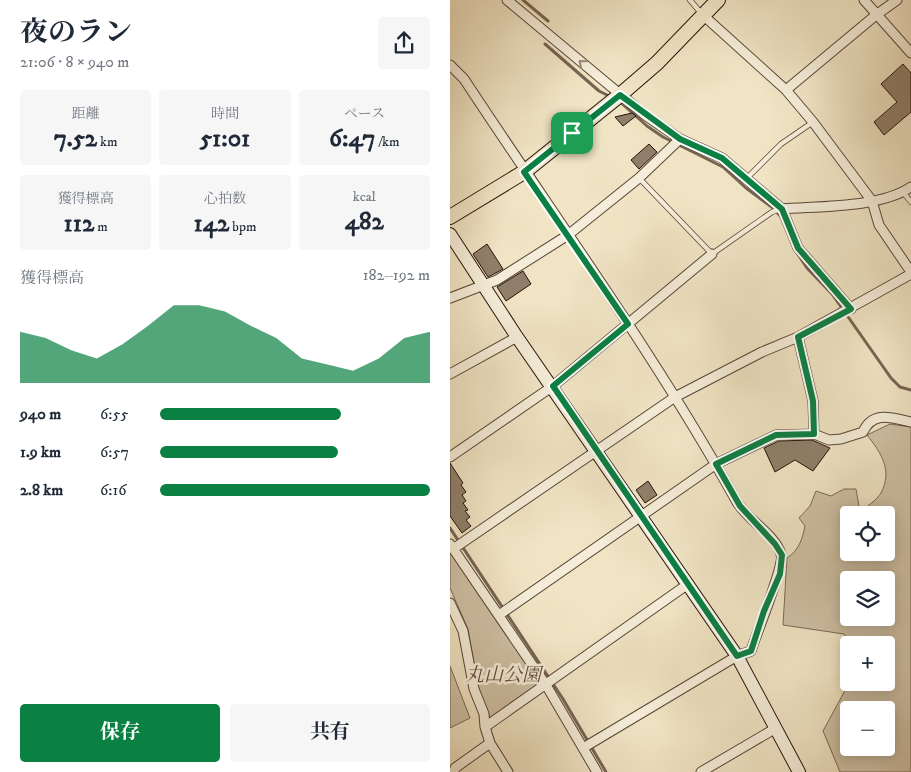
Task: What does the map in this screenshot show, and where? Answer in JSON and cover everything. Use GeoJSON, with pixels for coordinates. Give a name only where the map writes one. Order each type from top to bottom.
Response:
{"type":"FeatureCollection","features":[{"type":"Feature","properties":{"kind":"main road"},"geometry":{"type":"LineString","coordinates":[[450,217],[524,172],[620,95],[657,63],[718,0]]}},
{"type":"Feature","properties":{"kind":"street"},"geometry":{"type":"LineString","coordinates":[[506,0],[620,95],[679,140],[722,158],[746,179],[777,210],[798,248],[846,312]]}},
{"type":"Feature","properties":{"kind":"street"},"geometry":{"type":"LineString","coordinates":[[864,0],[911,53]]}},
{"type":"Feature","properties":{"kind":"street"},"geometry":{"type":"LineString","coordinates":[[786,90],[876,15],[897,0]]}},
{"type":"Feature","properties":{"kind":"street"},"geometry":{"type":"LineString","coordinates":[[597,772],[586,747],[499,615],[456,545],[675,396],[846,312],[911,273],[879,225],[872,200],[813,122],[786,90],[704,16]]}},
{"type":"Feature","properties":{"kind":"street"},"geometry":{"type":"LineString","coordinates":[[450,64],[464,78],[524,172],[628,324],[675,396],[740,506],[775,544],[782,555],[780,574],[764,611],[751,651],[737,656],[586,747]]}},
{"type":"Feature","properties":{"kind":"street"},"geometry":{"type":"LineString","coordinates":[[450,298],[483,287],[568,235],[639,178],[669,152],[679,140]]}},
{"type":"Feature","properties":{"kind":"street"},"geometry":{"type":"LineString","coordinates":[[777,210],[872,200],[907,190]]}},
{"type":"Feature","properties":{"kind":"street"},"geometry":{"type":"LineString","coordinates":[[450,234],[517,337],[553,386],[737,656],[799,772]]}},
{"type":"Feature","properties":{"kind":"street"},"geometry":{"type":"LineString","coordinates":[[450,457],[553,386],[712,254]]}},
{"type":"Feature","properties":{"kind":"street"},"geometry":{"type":"LineString","coordinates":[[450,374],[517,337]]}},
{"type":"Feature","properties":{"kind":"street"},"geometry":{"type":"LineString","coordinates":[[798,337],[813,401],[814,434]]}},
{"type":"Feature","properties":{"kind":"street"},"geometry":{"type":"LineString","coordinates":[[499,615],[716,464],[776,435],[814,434],[829,440],[842,439],[863,432],[867,424],[876,418],[891,416],[911,422]]}},
{"type":"Feature","properties":{"kind":"street"},"geometry":{"type":"LineString","coordinates":[[484,727],[688,584]]}},
{"type":"Feature","properties":{"kind":"street"},"geometry":{"type":"LineString","coordinates":[[450,603],[463,631],[474,689],[484,714],[484,727],[490,743],[508,772]]}},
{"type":"Feature","properties":{"kind":"street"},"geometry":{"type":"LineString","coordinates":[[701,772],[776,728]]}},
{"type":"Feature","properties":{"kind":"street"},"geometry":{"type":"LineString","coordinates":[[454,772],[455,768],[490,743]]}},
{"type":"Feature","properties":{"kind":"lane"},"geometry":{"type":"LineString","coordinates":[[690,0],[704,16]]}},
{"type":"Feature","properties":{"kind":"lane"},"geometry":{"type":"LineString","coordinates":[[746,179],[781,144],[813,122]]}},
{"type":"Feature","properties":{"kind":"lane"},"geometry":{"type":"LineString","coordinates":[[639,178],[712,254],[777,210]]}},
{"type":"Feature","properties":{"kind":"lane"},"geometry":{"type":"LineString","coordinates":[[907,190],[911,202]]}},
{"type":"Feature","properties":{"kind":"green space"},"geometry":{"type":"Polygon","coordinates":[[[890,424],[911,427],[911,772],[840,772],[823,731],[845,691],[895,691],[895,636],[845,636],[844,634],[783,625],[787,558],[794,552],[801,540],[805,526],[799,518],[810,506],[816,491],[831,496],[844,489],[856,489],[859,506],[840,506],[840,561],[895,561],[895,506],[868,506],[881,493],[886,477],[884,462],[877,448],[867,435],[890,424]]]}},
{"type":"Feature","properties":{"kind":"green space","name":"丸山公園"},"geometry":{"type":"Polygon","coordinates":[[[450,551],[542,684],[490,719],[478,686],[468,629],[450,588],[450,551]]]}},
{"type":"Feature","properties":{"kind":"green space"},"geometry":{"type":"Polygon","coordinates":[[[450,666],[470,718],[450,728],[450,666]]]}},
{"type":"Feature","properties":{"kind":"building"},"geometry":{"type":"Polygon","coordinates":[[[903,64],[911,73],[911,112],[884,135],[874,122],[897,102],[881,84],[903,64]]]}},
{"type":"Feature","properties":{"kind":"building"},"geometry":{"type":"Polygon","coordinates":[[[632,113],[636,116],[623,126],[615,117],[632,113]]]}},
{"type":"Feature","properties":{"kind":"building"},"geometry":{"type":"Polygon","coordinates":[[[649,144],[657,152],[639,169],[631,160],[649,144]]]}},
{"type":"Feature","properties":{"kind":"building"},"geometry":{"type":"Polygon","coordinates":[[[487,244],[503,269],[488,277],[473,254],[487,244]]]}},
{"type":"Feature","properties":{"kind":"building"},"geometry":{"type":"Polygon","coordinates":[[[523,271],[531,284],[506,301],[497,287],[523,271]]]}},
{"type":"Feature","properties":{"kind":"building"},"geometry":{"type":"Polygon","coordinates":[[[812,440],[830,448],[813,471],[795,460],[775,472],[764,448],[779,441],[812,440]]]}},
{"type":"Feature","properties":{"kind":"building"},"geometry":{"type":"Polygon","coordinates":[[[450,463],[463,483],[461,485],[466,492],[462,495],[466,501],[463,503],[468,510],[465,511],[470,517],[466,520],[471,526],[462,533],[450,516],[450,463]]]}},
{"type":"Feature","properties":{"kind":"building"},"geometry":{"type":"Polygon","coordinates":[[[648,481],[657,495],[645,503],[636,490],[648,481]]]}},
{"type":"Feature","properties":{"kind":"waterway"},"geometry":{"type":"LineString","coordinates":[[523,0],[548,21]]}},
{"type":"Feature","properties":{"kind":"waterway"},"geometry":{"type":"LineString","coordinates":[[545,44],[599,91],[611,97]]}},
{"type":"Feature","properties":{"kind":"waterway"},"geometry":{"type":"LineString","coordinates":[[619,101],[647,126],[663,137],[723,167],[746,188],[773,208],[783,219]]}},
{"type":"Feature","properties":{"kind":"waterway"},"geometry":{"type":"LineString","coordinates":[[794,248],[807,268],[832,294],[891,378],[900,387],[911,390]]}},
{"type":"Feature","properties":{"kind":"waterway"},"geometry":{"type":"LineString","coordinates":[[450,528],[563,699],[606,772]]}},
{"type":"Feature","properties":{"kind":"route"},"geometry":{"type":"LineString","coordinates":[[620,95],[680,139],[722,158],[782,209],[798,248],[828,280],[851,309],[798,337],[813,401],[814,434],[776,435],[716,464],[740,506],[775,544],[782,555],[780,574],[764,611],[751,651],[737,656],[553,386],[628,324],[524,172],[572,133],[620,95]]}}]}
